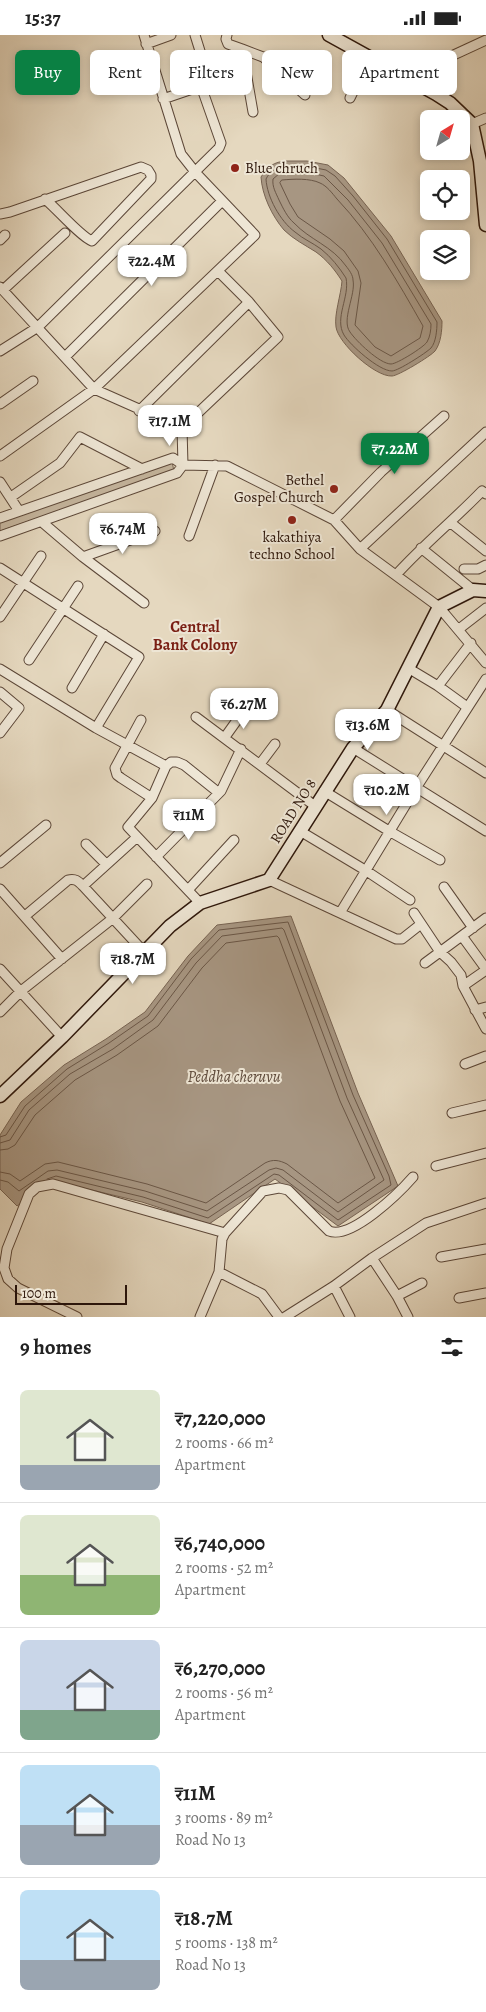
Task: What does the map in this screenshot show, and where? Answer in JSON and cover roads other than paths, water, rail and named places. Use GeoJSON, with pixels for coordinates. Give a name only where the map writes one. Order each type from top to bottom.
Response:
{"type":"FeatureCollection","features":[{"type":"Feature","properties":{"kind":"street"},"geometry":{"type":"LineString","coordinates":[[0,456],[94,389],[255,235],[196,173],[181,154],[145,39],[171,35]]}},
{"type":"Feature","properties":{"kind":"street"},"geometry":{"type":"LineString","coordinates":[[195,35],[200,50]]}},
{"type":"Feature","properties":{"kind":"street"},"geometry":{"type":"LineString","coordinates":[[227,35],[228,44],[262,57]]}},
{"type":"Feature","properties":{"kind":"street"},"geometry":{"type":"LineString","coordinates":[[332,35],[358,50]]}},
{"type":"Feature","properties":{"kind":"street"},"geometry":{"type":"LineString","coordinates":[[457,54],[486,41]]}},
{"type":"Feature","properties":{"kind":"street"},"geometry":{"type":"LineString","coordinates":[[163,99],[176,95]]}},
{"type":"Feature","properties":{"kind":"street"},"geometry":{"type":"LineString","coordinates":[[0,351],[38,327],[196,173],[219,148],[221,143],[204,95]]}},
{"type":"Feature","properties":{"kind":"street"},"geometry":{"type":"LineString","coordinates":[[249,95],[252,112]]}},
{"type":"Feature","properties":{"kind":"street"},"geometry":{"type":"LineString","coordinates":[[436,95],[450,103],[472,124],[483,169],[486,225]]}},
{"type":"Feature","properties":{"kind":"street"},"geometry":{"type":"LineString","coordinates":[[472,124],[486,118]]}},
{"type":"Feature","properties":{"kind":"street"},"geometry":{"type":"LineString","coordinates":[[0,214],[10,213],[45,199],[141,167],[148,170],[151,175],[151,179],[92,241],[85,237],[58,209],[45,199]]}},
{"type":"Feature","properties":{"kind":"street"},"geometry":{"type":"LineString","coordinates":[[65,357],[222,201]]}},
{"type":"Feature","properties":{"kind":"street"},"geometry":{"type":"LineString","coordinates":[[65,233],[2,288],[94,389],[139,411],[182,428]]}},
{"type":"Feature","properties":{"kind":"street"},"geometry":{"type":"LineString","coordinates":[[0,536],[177,473],[183,465],[182,428],[278,337],[249,302],[218,271]]}},
{"type":"Feature","properties":{"kind":"street"},"geometry":{"type":"LineString","coordinates":[[139,411],[249,302]]}},
{"type":"Feature","properties":{"kind":"street"},"geometry":{"type":"LineString","coordinates":[[0,404],[32,381]]}},
{"type":"Feature","properties":{"kind":"street"},"geometry":{"type":"LineString","coordinates":[[334,520],[381,472],[444,416]]}},
{"type":"Feature","properties":{"kind":"street"},"geometry":{"type":"LineString","coordinates":[[360,549],[486,433]]}},
{"type":"Feature","properties":{"kind":"street"},"geometry":{"type":"LineString","coordinates":[[10,497],[60,463],[80,437],[142,469]]}},
{"type":"Feature","properties":{"kind":"street"},"geometry":{"type":"LineString","coordinates":[[0,518],[173,458],[183,465],[227,466],[334,520],[360,549],[439,607],[486,663]]}},
{"type":"Feature","properties":{"kind":"street"},"geometry":{"type":"LineString","coordinates":[[189,536],[215,465]]}},
{"type":"Feature","properties":{"kind":"street"},"geometry":{"type":"LineString","coordinates":[[0,482],[19,511]]}},
{"type":"Feature","properties":{"kind":"street"},"geometry":{"type":"LineString","coordinates":[[396,575],[421,548],[450,523],[482,491],[486,495]]}},
{"type":"Feature","properties":{"kind":"street"},"geometry":{"type":"LineString","coordinates":[[42,522],[83,557],[144,603]]}},
{"type":"Feature","properties":{"kind":"street"},"geometry":{"type":"LineString","coordinates":[[450,523],[486,551]]}},
{"type":"Feature","properties":{"kind":"street"},"geometry":{"type":"LineString","coordinates":[[83,557],[154,531]]}},
{"type":"Feature","properties":{"kind":"street"},"geometry":{"type":"LineString","coordinates":[[421,548],[480,590]]}},
{"type":"Feature","properties":{"kind":"street"},"geometry":{"type":"LineString","coordinates":[[0,617],[41,555]]}},
{"type":"Feature","properties":{"kind":"street"},"geometry":{"type":"LineString","coordinates":[[464,569],[478,569],[486,565]]}},
{"type":"Feature","properties":{"kind":"street"},"geometry":{"type":"LineString","coordinates":[[0,568],[64,607],[139,657],[96,728]]}},
{"type":"Feature","properties":{"kind":"street"},"geometry":{"type":"LineString","coordinates":[[29,661],[78,586]]}},
{"type":"Feature","properties":{"kind":"street"},"geometry":{"type":"LineString","coordinates":[[439,607],[480,590]]}},
{"type":"Feature","properties":{"kind":"street","name":"ROAD NO 8"},"geometry":{"type":"LineString","coordinates":[[269,880],[353,747],[387,710],[439,607]]}},
{"type":"Feature","properties":{"kind":"street"},"geometry":{"type":"LineString","coordinates":[[459,629],[486,608]]}},
{"type":"Feature","properties":{"kind":"street"},"geometry":{"type":"LineString","coordinates":[[72,688],[104,634]]}},
{"type":"Feature","properties":{"kind":"street"},"geometry":{"type":"LineString","coordinates":[[438,686],[471,643]]}},
{"type":"Feature","properties":{"kind":"street"},"geometry":{"type":"LineString","coordinates":[[408,668],[438,686],[467,707]]}},
{"type":"Feature","properties":{"kind":"street"},"geometry":{"type":"LineString","coordinates":[[0,669],[96,728],[166,766]]}},
{"type":"Feature","properties":{"kind":"street"},"geometry":{"type":"LineString","coordinates":[[340,913],[442,746],[486,679]]}},
{"type":"Feature","properties":{"kind":"street"},"geometry":{"type":"LineString","coordinates":[[0,692],[19,707],[0,733]]}},
{"type":"Feature","properties":{"kind":"street"},"geometry":{"type":"LineString","coordinates":[[225,737],[245,709]]}},
{"type":"Feature","properties":{"kind":"street"},"geometry":{"type":"LineString","coordinates":[[387,710],[442,746],[485,770]]}},
{"type":"Feature","properties":{"kind":"street"},"geometry":{"type":"LineString","coordinates":[[196,717],[315,806]]}},
{"type":"Feature","properties":{"kind":"street"},"geometry":{"type":"LineString","coordinates":[[141,720],[116,763],[115,768],[117,775],[152,798]]}},
{"type":"Feature","properties":{"kind":"street"},"geometry":{"type":"LineString","coordinates":[[260,764],[276,743]]}},
{"type":"Feature","properties":{"kind":"street"},"geometry":{"type":"LineString","coordinates":[[353,747],[486,831]]}},
{"type":"Feature","properties":{"kind":"street"},"geometry":{"type":"LineString","coordinates":[[156,857],[223,787],[240,749]]}},
{"type":"Feature","properties":{"kind":"street"},"geometry":{"type":"LineString","coordinates":[[200,903],[136,838],[128,827],[152,798],[166,766],[171,762],[184,765],[218,793]]}},
{"type":"Feature","properties":{"kind":"street"},"geometry":{"type":"LineString","coordinates":[[324,791],[389,831],[440,859]]}},
{"type":"Feature","properties":{"kind":"street"},"geometry":{"type":"LineString","coordinates":[[0,863],[46,825]]}},
{"type":"Feature","properties":{"kind":"street"},"geometry":{"type":"LineString","coordinates":[[300,831],[365,870],[410,900]]}},
{"type":"Feature","properties":{"kind":"street"},"geometry":{"type":"LineString","coordinates":[[83,886],[136,838]]}},
{"type":"Feature","properties":{"kind":"street"},"geometry":{"type":"LineString","coordinates":[[188,890],[234,840]]}},
{"type":"Feature","properties":{"kind":"street"},"geometry":{"type":"LineString","coordinates":[[86,844],[106,864]]}},
{"type":"Feature","properties":{"kind":"street"},"geometry":{"type":"LineString","coordinates":[[25,916],[72,878],[83,886],[145,953]]}},
{"type":"Feature","properties":{"kind":"street"},"geometry":{"type":"LineString","coordinates":[[0,1096],[62,1037],[170,926],[200,903],[269,880],[399,940],[420,923]]}},
{"type":"Feature","properties":{"kind":"street"},"geometry":{"type":"LineString","coordinates":[[0,1012],[21,991],[112,919],[147,884]]}},
{"type":"Feature","properties":{"kind":"street"},"geometry":{"type":"LineString","coordinates":[[444,887],[473,928]]}},
{"type":"Feature","properties":{"kind":"street"},"geometry":{"type":"LineString","coordinates":[[0,889],[62,959]]}},
{"type":"Feature","properties":{"kind":"street"},"geometry":{"type":"LineString","coordinates":[[414,913],[440,952],[461,975],[463,986],[486,1029]]}},
{"type":"Feature","properties":{"kind":"street"},"geometry":{"type":"LineString","coordinates":[[425,963],[486,918]]}},
{"type":"Feature","properties":{"kind":"street"},"geometry":{"type":"LineString","coordinates":[[462,936],[486,969],[463,986]]}},
{"type":"Feature","properties":{"kind":"street"},"geometry":{"type":"LineString","coordinates":[[0,969],[62,1037]]}},
{"type":"Feature","properties":{"kind":"street"},"geometry":{"type":"LineString","coordinates":[[475,1010],[486,1007]]}},
{"type":"Feature","properties":{"kind":"street"},"geometry":{"type":"LineString","coordinates":[[464,1064],[486,1056]]}},
{"type":"Feature","properties":{"kind":"street"},"geometry":{"type":"LineString","coordinates":[[452,1113],[486,1105]]}},
{"type":"Feature","properties":{"kind":"street"},"geometry":{"type":"LineString","coordinates":[[436,1166],[486,1153]]}},
{"type":"Feature","properties":{"kind":"street"},"geometry":{"type":"LineString","coordinates":[[200,1317],[219,1272],[224,1233],[263,1191],[280,1188],[288,1190],[329,1231],[334,1233],[343,1232],[382,1207],[400,1192],[413,1177]]}},
{"type":"Feature","properties":{"kind":"street"},"geometry":{"type":"LineString","coordinates":[[77,1317],[18,1288],[8,1279],[4,1268],[7,1249],[29,1194],[37,1187],[53,1185],[224,1233]]}},
{"type":"Feature","properties":{"kind":"street"},"geometry":{"type":"LineString","coordinates":[[285,1317],[334,1286],[372,1257],[426,1223],[486,1203]]}},
{"type":"Feature","properties":{"kind":"street"},"geometry":{"type":"LineString","coordinates":[[441,1257],[486,1249]]}},
{"type":"Feature","properties":{"kind":"street"},"geometry":{"type":"LineString","coordinates":[[372,1257],[408,1317]]}},
{"type":"Feature","properties":{"kind":"street"},"geometry":{"type":"LineString","coordinates":[[219,1272],[262,1294],[279,1317]]}},
{"type":"Feature","properties":{"kind":"street"},"geometry":{"type":"LineString","coordinates":[[397,1296],[422,1283]]}},
{"type":"Feature","properties":{"kind":"street"},"geometry":{"type":"LineString","coordinates":[[334,1286],[350,1317]]}},
{"type":"Feature","properties":{"kind":"street"},"geometry":{"type":"LineString","coordinates":[[459,1298],[486,1293]]}},
{"type":"Feature","properties":{"kind":"water"},"geometry":{"type":"Polygon","coordinates":[[[286,161],[307,161],[328,165],[344,178],[391,236],[442,321],[440,340],[432,354],[392,376],[385,375],[367,365],[343,342],[336,327],[342,281],[324,258],[284,230],[275,218],[266,198],[261,177],[272,165],[286,161]]]}},
{"type":"Feature","properties":{"kind":"water","name":"Peddha cheruvu"},"geometry":{"type":"Polygon","coordinates":[[[291,916],[358,1093],[398,1186],[338,1226],[275,1179],[209,1224],[142,1202],[54,1181],[17,1206],[0,1189],[0,1135],[21,1102],[64,1065],[145,1012],[188,956],[217,925],[291,916]]]}},
{"type":"Feature","properties":{"kind":"place","name":"Blue chruch"},"geometry":{"type":"Point","coordinates":[235,168]}},
{"type":"Feature","properties":{"kind":"place","name":"Bethel Gospel Church"},"geometry":{"type":"Point","coordinates":[334,489]}},
{"type":"Feature","properties":{"kind":"place","name":"kakathiya techno School"},"geometry":{"type":"Point","coordinates":[292,520]}},
{"type":"Feature","properties":{"kind":"district","name":"Central Bank Colony"},"geometry":{"type":"Point","coordinates":[195,635]}}]}
